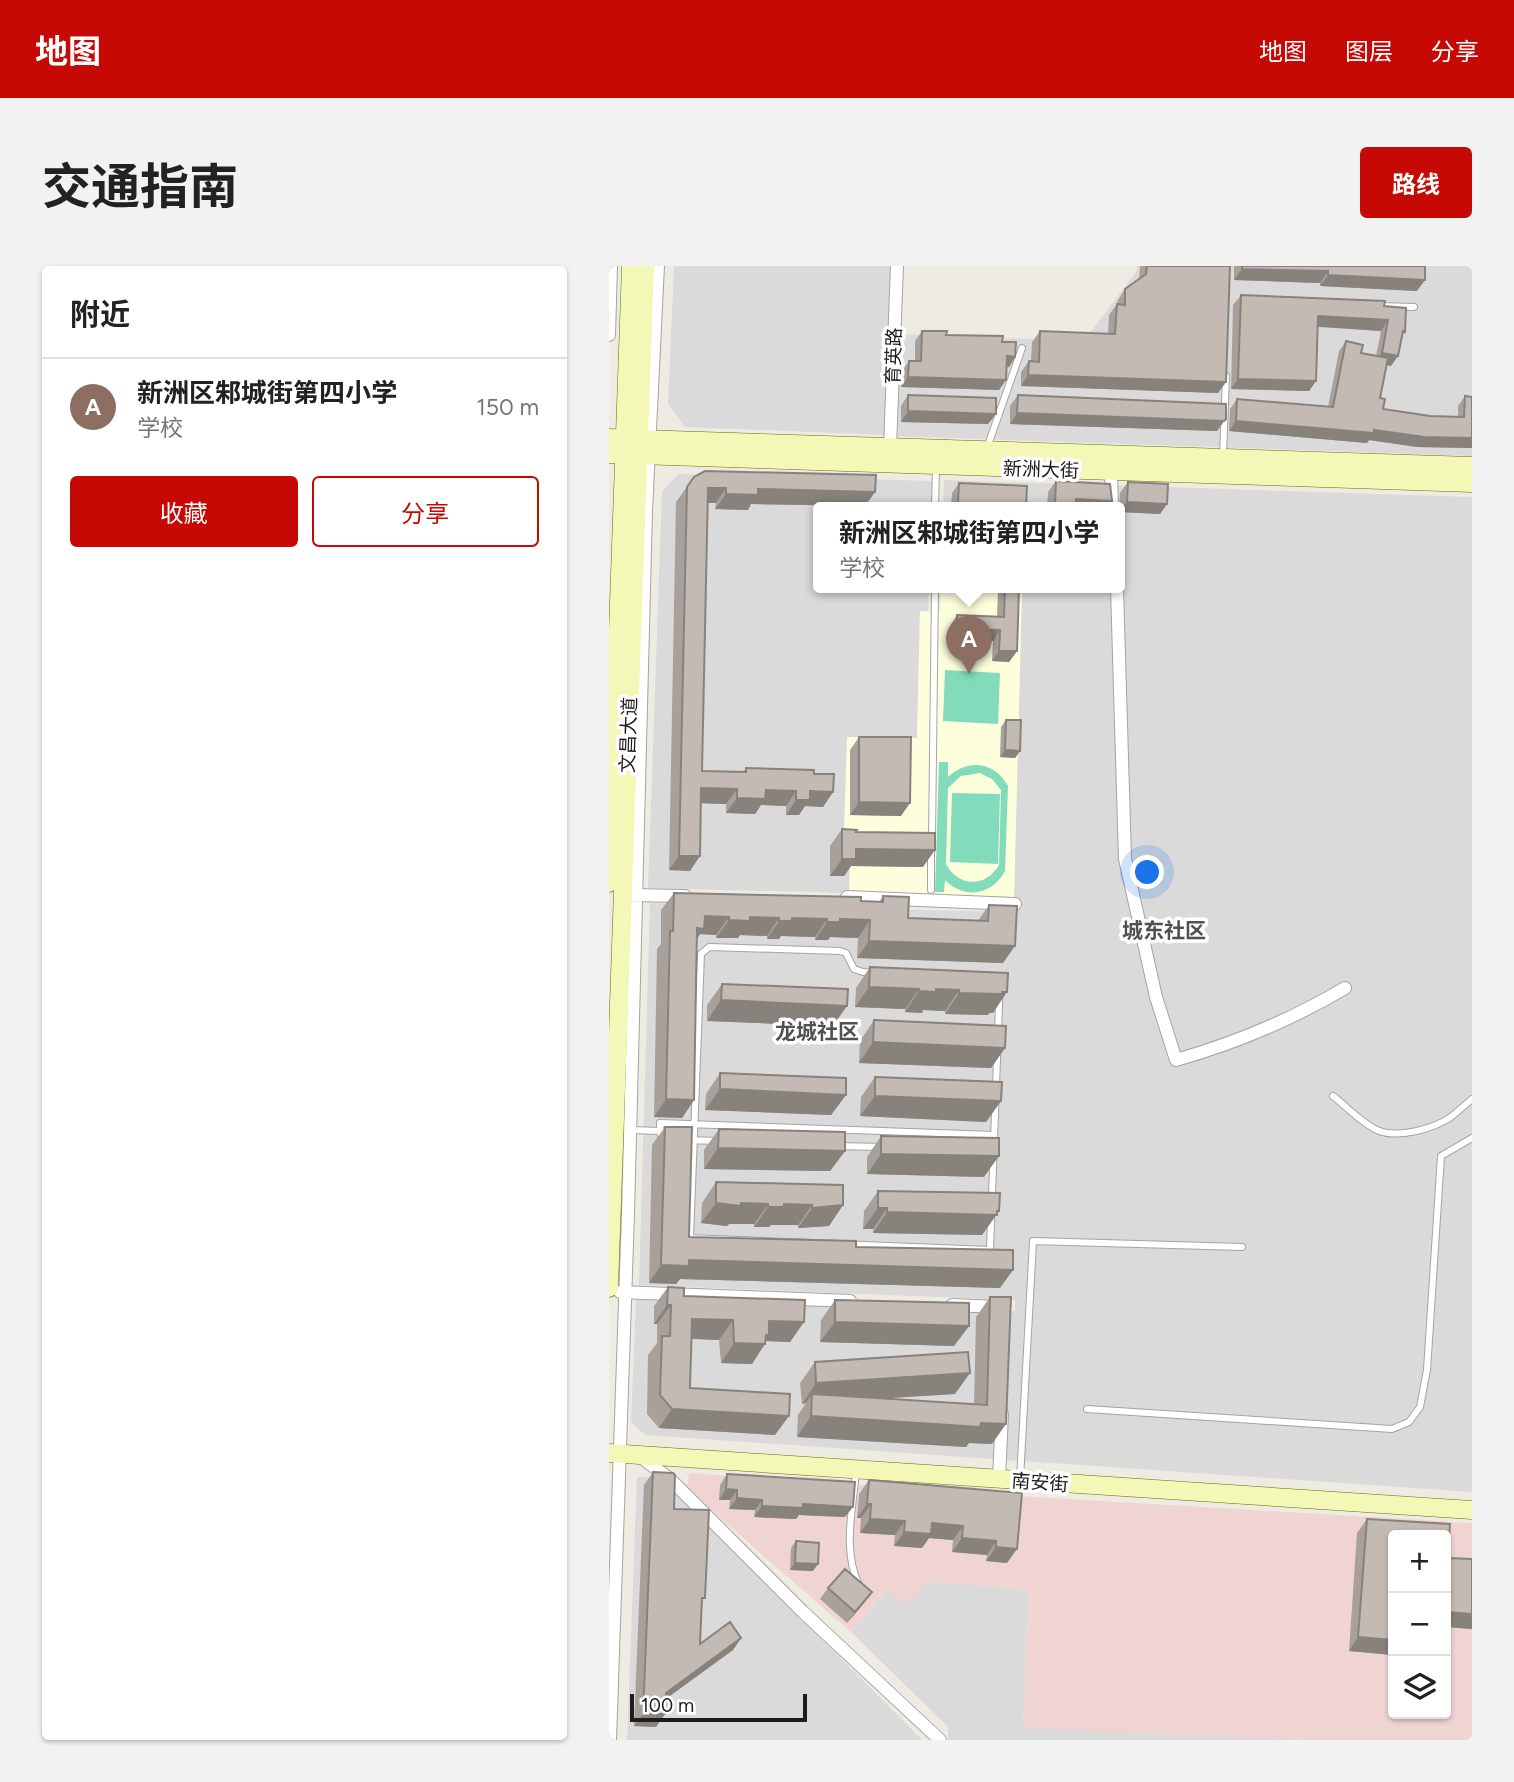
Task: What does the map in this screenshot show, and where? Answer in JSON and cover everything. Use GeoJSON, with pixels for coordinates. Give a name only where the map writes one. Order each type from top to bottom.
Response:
{"type":"FeatureCollection","features":[{"type":"Feature","properties":{"kind":"main road","name":"文昌大道"},"geometry":{"type":"LineString","coordinates":[[614,1290],[630,895],[631,266]]}},
{"type":"Feature","properties":{"kind":"main road","name":"文昌大道"},"geometry":{"type":"LineString","coordinates":[[609,883],[630,447],[645,266]]}},
{"type":"Feature","properties":{"kind":"main road","name":"新洲大街"},"geometry":{"type":"LineString","coordinates":[[630,447],[890,447],[1472,466]]}},
{"type":"Feature","properties":{"kind":"main road","name":"新洲大街"},"geometry":{"type":"LineString","coordinates":[[630,447],[936,465],[1472,483]]}},
{"type":"Feature","properties":{"kind":"main road","name":"南安街"},"geometry":{"type":"LineString","coordinates":[[622,1454],[1472,1510]]}},
{"type":"Feature","properties":{"kind":"street"},"geometry":{"type":"LineString","coordinates":[[609,335],[611,266]]}},
{"type":"Feature","properties":{"kind":"street"},"geometry":{"type":"LineString","coordinates":[[630,447],[658,266]]}},
{"type":"Feature","properties":{"kind":"street","name":"育英路"},"geometry":{"type":"LineString","coordinates":[[890,447],[897,266]]}},
{"type":"Feature","properties":{"kind":"street"},"geometry":{"type":"LineString","coordinates":[[1111,471],[1112,502]]}},
{"type":"Feature","properties":{"kind":"street"},"geometry":{"type":"LineString","coordinates":[[1117,593],[1125,859],[1156,997],[1176,1060],[1267,1029],[1345,988]]}},
{"type":"Feature","properties":{"kind":"street"},"geometry":{"type":"LineString","coordinates":[[630,895],[703,897]]}},
{"type":"Feature","properties":{"kind":"street"},"geometry":{"type":"LineString","coordinates":[[831,898],[1016,904]]}},
{"type":"Feature","properties":{"kind":"street"},"geometry":{"type":"LineString","coordinates":[[610,1740],[622,1454],[614,1290],[857,1301]]}},
{"type":"Feature","properties":{"kind":"street"},"geometry":{"type":"LineString","coordinates":[[938,1304],[1006,1307],[1006,1320]]}},
{"type":"Feature","properties":{"kind":"street"},"geometry":{"type":"LineString","coordinates":[[999,1479],[1003,1400]]}},
{"type":"Feature","properties":{"kind":"street"},"geometry":{"type":"LineString","coordinates":[[622,1454],[670,1479],[803,1612],[940,1740]]}},
{"type":"Feature","properties":{"kind":"lane"},"geometry":{"type":"LineString","coordinates":[[1374,306],[1414,307]]}},
{"type":"Feature","properties":{"kind":"lane"},"geometry":{"type":"LineString","coordinates":[[986,450],[1022,348]]}},
{"type":"Feature","properties":{"kind":"lane"},"geometry":{"type":"LineString","coordinates":[[1223,458],[1226,365]]}},
{"type":"Feature","properties":{"kind":"lane"},"geometry":{"type":"LineString","coordinates":[[935,502],[936,465]]}},
{"type":"Feature","properties":{"kind":"lane"},"geometry":{"type":"LineString","coordinates":[[931,890],[935,593]]}},
{"type":"Feature","properties":{"kind":"lane"},"geometry":{"type":"LineString","coordinates":[[704,949],[827,951],[846,953],[854,969],[863,972],[1000,977],[990,1250],[690,1238],[694,1124],[701,954],[704,949]]}},
{"type":"Feature","properties":{"kind":"lane"},"geometry":{"type":"LineString","coordinates":[[1333,1096],[1374,1129],[1387,1133],[1401,1133],[1439,1124],[1472,1099]]}},
{"type":"Feature","properties":{"kind":"lane"},"geometry":{"type":"LineString","coordinates":[[671,1140],[660,1139],[660,1123],[994,1135]]}},
{"type":"Feature","properties":{"kind":"lane"},"geometry":{"type":"LineString","coordinates":[[622,1130],[660,1131]]}},
{"type":"Feature","properties":{"kind":"lane"},"geometry":{"type":"LineString","coordinates":[[1087,1409],[1392,1429],[1409,1422],[1420,1407],[1427,1370],[1441,1156],[1472,1138]]}},
{"type":"Feature","properties":{"kind":"lane"},"geometry":{"type":"LineString","coordinates":[[682,1140],[721,1142]]}},
{"type":"Feature","properties":{"kind":"lane"},"geometry":{"type":"LineString","coordinates":[[830,1145],[884,1147]]}},
{"type":"Feature","properties":{"kind":"lane"},"geometry":{"type":"LineString","coordinates":[[980,1151],[993,1151]]}},
{"type":"Feature","properties":{"kind":"lane"},"geometry":{"type":"LineString","coordinates":[[1020,1480],[1033,1241],[1242,1247]]}},
{"type":"Feature","properties":{"kind":"lane"},"geometry":{"type":"LineString","coordinates":[[857,1469],[850,1550],[854,1574],[863,1591]]}},
{"type":"Feature","properties":{"kind":"shaded area"},"geometry":{"type":"Polygon","coordinates":[[[674,266],[893,266],[886,435],[685,427],[668,404],[674,266]]]}},
{"type":"Feature","properties":{"kind":"shaded area"},"geometry":{"type":"Polygon","coordinates":[[[1137,266],[1472,266],[1472,456],[895,436],[899,334],[1084,341],[1136,272],[1137,266]]]}},
{"type":"Feature","properties":{"kind":"shaded area"},"geometry":{"type":"Polygon","coordinates":[[[679,474],[932,481],[932,502],[813,502],[813,593],[929,593],[928,612],[920,612],[917,738],[847,737],[851,832],[849,893],[648,888],[662,491],[679,474]]]}},
{"type":"Feature","properties":{"kind":"shaded area"},"geometry":{"type":"Polygon","coordinates":[[[944,480],[1472,497],[1472,1492],[645,1435],[631,1422],[636,1298],[1015,1311],[1015,1300],[639,1285],[650,903],[1011,912],[1011,897],[1014,897],[1022,593],[1125,593],[1125,502],[943,502],[944,480]]]}},
{"type":"Feature","properties":{"kind":"shaded area"},"geometry":{"type":"Polygon","coordinates":[[[941,593],[1022,593],[1014,897],[849,893],[851,833],[844,832],[847,737],[917,738],[920,611],[940,612],[941,593]]]}},
{"type":"Feature","properties":{"kind":"shaded area"},"geometry":{"type":"Polygon","coordinates":[[[689,1473],[1472,1523],[1472,1740],[1303,1740],[1023,1728],[1029,1589],[927,1582],[906,1605],[888,1590],[851,1632],[687,1489],[689,1473]]]}},
{"type":"Feature","properties":{"kind":"shaded area"},"geometry":{"type":"Polygon","coordinates":[[[637,1477],[661,1477],[922,1740],[627,1740],[637,1477]]]}},
{"type":"Feature","properties":{"kind":"shaded area"},"geometry":{"type":"Polygon","coordinates":[[[927,1582],[1029,1589],[1023,1727],[1303,1740],[948,1740],[948,1727],[851,1632],[889,1589],[927,1582]]]}},
{"type":"Feature","properties":{"kind":"green space"},"geometry":{"type":"Polygon","coordinates":[[[945,670],[1000,673],[998,724],[943,721],[945,670]]]}},
{"type":"Feature","properties":{"kind":"green space"},"geometry":{"type":"Polygon","coordinates":[[[939,762],[948,762],[948,777],[972,765],[989,768],[1003,778],[1008,786],[1005,871],[1000,879],[986,890],[969,892],[945,880],[944,892],[935,892],[939,762]],[[980,773],[961,776],[948,788],[946,864],[958,877],[972,882],[987,878],[999,865],[1001,790],[992,779],[980,773]]]}},
{"type":"Feature","properties":{"kind":"green space"},"geometry":{"type":"Polygon","coordinates":[[[952,793],[1000,794],[998,864],[950,862],[952,793]]]}},
{"type":"Feature","properties":{"kind":"building"},"geometry":{"type":"Polygon","coordinates":[[[1147,266],[1230,266],[1226,382],[1028,375],[1029,361],[1039,362],[1040,331],[1115,334],[1117,304],[1125,305],[1125,289],[1146,274],[1147,266]]]}},
{"type":"Feature","properties":{"kind":"building"},"geometry":{"type":"Polygon","coordinates":[[[1242,266],[1425,266],[1425,280],[1328,275],[1328,271],[1242,269],[1242,266]]]}},
{"type":"Feature","properties":{"kind":"building"},"geometry":{"type":"Polygon","coordinates":[[[1241,295],[1385,301],[1384,306],[1406,308],[1405,332],[1403,331],[1398,356],[1382,353],[1388,320],[1318,316],[1316,381],[1238,379],[1241,295]]]}},
{"type":"Feature","properties":{"kind":"building"},"geometry":{"type":"Polygon","coordinates":[[[922,331],[947,331],[946,335],[1003,336],[1002,342],[1016,342],[1015,357],[1007,356],[1006,380],[908,377],[909,361],[921,361],[922,331]]]}},
{"type":"Feature","properties":{"kind":"building"},"geometry":{"type":"Polygon","coordinates":[[[1346,341],[1363,345],[1361,353],[1388,358],[1380,398],[1385,399],[1383,409],[1430,416],[1464,417],[1465,396],[1472,397],[1472,438],[1424,437],[1374,430],[1374,433],[1236,421],[1237,399],[1333,407],[1346,341]]]}},
{"type":"Feature","properties":{"kind":"building"},"geometry":{"type":"Polygon","coordinates":[[[908,395],[996,398],[996,414],[908,411],[908,395]]]}},
{"type":"Feature","properties":{"kind":"building"},"geometry":{"type":"Polygon","coordinates":[[[1018,395],[1226,404],[1226,419],[1017,413],[1018,395]]]}},
{"type":"Feature","properties":{"kind":"building"},"geometry":{"type":"Polygon","coordinates":[[[705,471],[876,475],[875,492],[758,489],[758,495],[726,494],[726,488],[708,488],[702,771],[746,772],[746,768],[814,770],[814,774],[834,774],[833,792],[810,791],[810,800],[796,800],[796,791],[766,790],[765,799],[737,798],[737,789],[701,788],[700,856],[679,856],[687,487],[694,477],[705,471]]]}},
{"type":"Feature","properties":{"kind":"building"},"geometry":{"type":"Polygon","coordinates":[[[1056,481],[1110,484],[1112,501],[1076,499],[1076,502],[1055,502],[1056,481]]]}},
{"type":"Feature","properties":{"kind":"building"},"geometry":{"type":"Polygon","coordinates":[[[1128,482],[1168,484],[1167,504],[1127,502],[1128,482]]]}},
{"type":"Feature","properties":{"kind":"building"},"geometry":{"type":"Polygon","coordinates":[[[959,483],[1027,486],[1026,502],[958,502],[959,483]]]}},
{"type":"Feature","properties":{"kind":"building"},"geometry":{"type":"Polygon","coordinates":[[[1005,593],[1019,593],[1017,651],[999,651],[1000,630],[957,629],[957,615],[1004,617],[1005,593]]]}},
{"type":"Feature","properties":{"kind":"building"},"geometry":{"type":"Polygon","coordinates":[[[1006,720],[1021,720],[1020,751],[1005,750],[1006,720]]]}},
{"type":"Feature","properties":{"kind":"building"},"geometry":{"type":"Polygon","coordinates":[[[859,737],[911,737],[910,803],[859,802],[859,737]]]}},
{"type":"Feature","properties":{"kind":"building"},"geometry":{"type":"Polygon","coordinates":[[[842,829],[857,830],[856,832],[935,833],[935,850],[856,849],[856,859],[842,859],[842,829]]]}},
{"type":"Feature","properties":{"kind":"building"},"geometry":{"type":"Polygon","coordinates":[[[674,893],[861,897],[861,901],[883,902],[883,896],[909,897],[908,918],[988,921],[989,905],[1017,906],[1015,946],[869,941],[870,920],[840,919],[840,922],[827,922],[827,919],[792,918],[792,921],[779,921],[779,918],[750,917],[750,921],[705,916],[704,929],[697,928],[694,1100],[666,1099],[670,931],[673,931],[674,893]]]}},
{"type":"Feature","properties":{"kind":"building"},"geometry":{"type":"Polygon","coordinates":[[[870,967],[1008,973],[1007,992],[959,993],[959,990],[936,989],[936,992],[869,987],[870,967]]]}},
{"type":"Feature","properties":{"kind":"building"},"geometry":{"type":"Polygon","coordinates":[[[722,984],[848,989],[847,1006],[721,1000],[722,984]]]}},
{"type":"Feature","properties":{"kind":"building"},"geometry":{"type":"Polygon","coordinates":[[[874,1020],[1006,1026],[1005,1048],[873,1042],[874,1020]]]}},
{"type":"Feature","properties":{"kind":"building"},"geometry":{"type":"Polygon","coordinates":[[[720,1073],[846,1078],[846,1095],[720,1089],[720,1073]]]}},
{"type":"Feature","properties":{"kind":"building"},"geometry":{"type":"Polygon","coordinates":[[[875,1077],[1002,1082],[1001,1101],[875,1096],[875,1077]]]}},
{"type":"Feature","properties":{"kind":"building"},"geometry":{"type":"Polygon","coordinates":[[[665,1127],[692,1127],[689,1237],[856,1241],[856,1247],[1013,1250],[1013,1270],[689,1260],[689,1266],[661,1265],[665,1127]]]}},
{"type":"Feature","properties":{"kind":"building"},"geometry":{"type":"Polygon","coordinates":[[[719,1129],[845,1132],[845,1151],[718,1148],[719,1129]]]}},
{"type":"Feature","properties":{"kind":"building"},"geometry":{"type":"Polygon","coordinates":[[[881,1136],[999,1138],[999,1156],[881,1154],[881,1136]]]}},
{"type":"Feature","properties":{"kind":"building"},"geometry":{"type":"Polygon","coordinates":[[[716,1182],[843,1185],[843,1205],[812,1208],[812,1205],[784,1204],[784,1207],[768,1207],[768,1204],[741,1203],[741,1206],[716,1203],[716,1182]]]}},
{"type":"Feature","properties":{"kind":"building"},"geometry":{"type":"Polygon","coordinates":[[[878,1191],[1000,1193],[999,1211],[997,1215],[887,1212],[887,1208],[878,1208],[878,1191]]]}},
{"type":"Feature","properties":{"kind":"building"},"geometry":{"type":"Polygon","coordinates":[[[668,1287],[684,1288],[684,1296],[805,1300],[804,1322],[769,1321],[769,1335],[766,1335],[765,1344],[734,1343],[733,1320],[692,1319],[690,1388],[790,1394],[789,1416],[672,1409],[660,1395],[662,1336],[670,1336],[671,1305],[667,1305],[668,1287]]]}},
{"type":"Feature","properties":{"kind":"building"},"geometry":{"type":"Polygon","coordinates":[[[990,1297],[1011,1297],[1006,1424],[981,1423],[980,1427],[811,1416],[812,1394],[987,1405],[990,1297]]]}},
{"type":"Feature","properties":{"kind":"building"},"geometry":{"type":"Polygon","coordinates":[[[835,1300],[969,1303],[969,1326],[835,1322],[835,1300]]]}},
{"type":"Feature","properties":{"kind":"building"},"geometry":{"type":"Polygon","coordinates":[[[968,1352],[970,1373],[816,1383],[815,1362],[968,1352]]]}},
{"type":"Feature","properties":{"kind":"building"},"geometry":{"type":"Polygon","coordinates":[[[653,1472],[675,1475],[674,1509],[709,1510],[700,1644],[730,1622],[741,1638],[666,1693],[665,1714],[643,1714],[653,1472]]]}},
{"type":"Feature","properties":{"kind":"building"},"geometry":{"type":"Polygon","coordinates":[[[727,1474],[855,1482],[853,1507],[803,1504],[803,1508],[762,1506],[762,1500],[737,1498],[737,1490],[726,1489],[727,1474]]]}},
{"type":"Feature","properties":{"kind":"building"},"geometry":{"type":"Polygon","coordinates":[[[869,1480],[1022,1493],[1017,1549],[996,1547],[996,1541],[962,1538],[963,1526],[932,1523],[931,1534],[904,1532],[905,1521],[870,1519],[871,1504],[867,1504],[869,1480]]]}},
{"type":"Feature","properties":{"kind":"building"},"geometry":{"type":"Polygon","coordinates":[[[1367,1519],[1450,1524],[1450,1530],[1388,1530],[1388,1640],[1358,1637],[1367,1519]]]}},
{"type":"Feature","properties":{"kind":"building"},"geometry":{"type":"Polygon","coordinates":[[[796,1541],[819,1543],[818,1564],[795,1563],[796,1541]]]}},
{"type":"Feature","properties":{"kind":"building"},"geometry":{"type":"Polygon","coordinates":[[[1451,1558],[1472,1559],[1472,1614],[1451,1612],[1451,1558]]]}},
{"type":"Feature","properties":{"kind":"building"},"geometry":{"type":"Polygon","coordinates":[[[845,1569],[872,1592],[855,1612],[828,1588],[845,1569]]]}},
{"type":"Feature","properties":{"kind":"place","name":"新洲区邾城街第四小学"},"geometry":{"type":"Point","coordinates":[969,674]}},
{"type":"Feature","properties":{"kind":"district","name":"城东社区"},"geometry":{"type":"Point","coordinates":[1164,931]}},
{"type":"Feature","properties":{"kind":"district","name":"龙城社区"},"geometry":{"type":"Point","coordinates":[817,1032]}}]}
